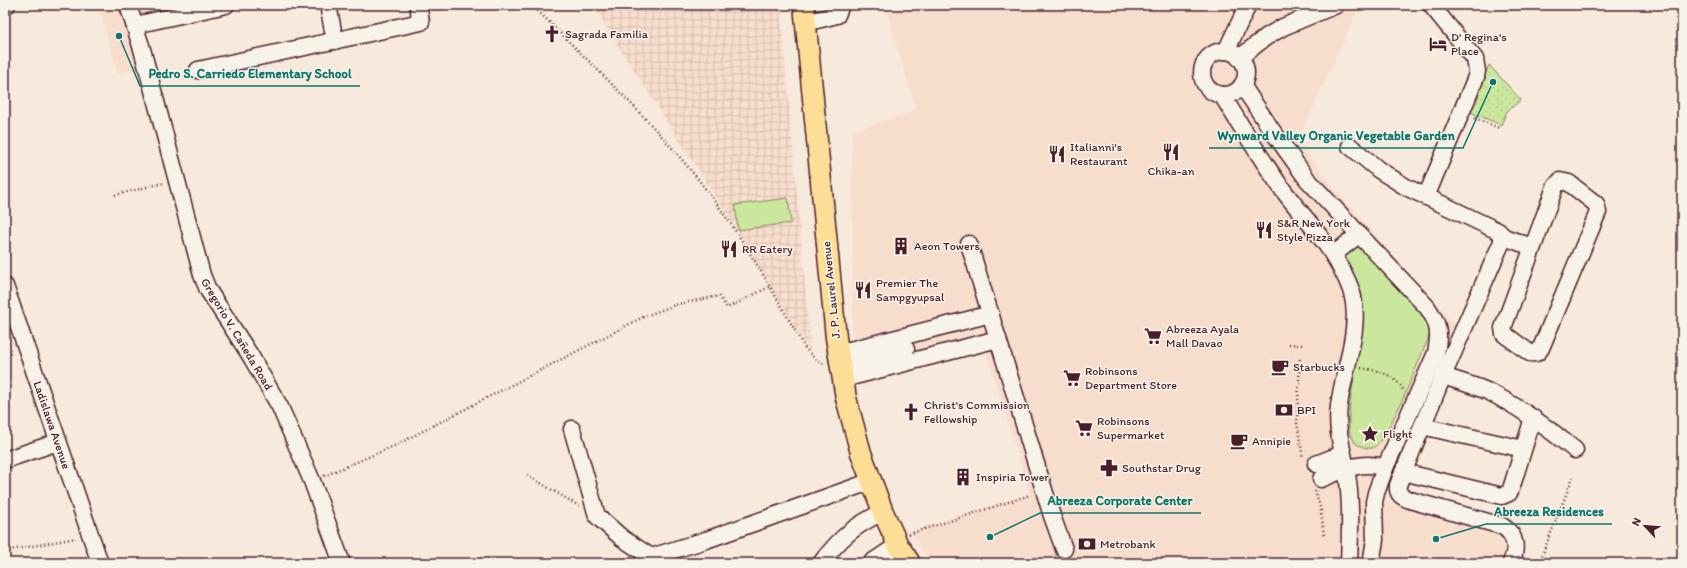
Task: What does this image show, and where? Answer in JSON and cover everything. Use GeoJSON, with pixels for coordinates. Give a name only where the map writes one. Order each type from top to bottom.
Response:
{"type":"FeatureCollection","features":[{"type":"Feature","properties":{"kind":"main road","name":"J. P. Laurel Avenue"},"geometry":{"type":"LineString","coordinates":[[805,14],[840,366],[861,453],[883,512],[903,543],[910,563]]}},
{"type":"Feature","properties":{"kind":"street","name":"Gregorio V. Cañeda Road"},"geometry":{"type":"LineString","coordinates":[[128,5],[135,25],[202,275],[208,290],[268,385],[280,407],[312,481],[342,563]]}},
{"type":"Feature","properties":{"kind":"street"},"geometry":{"type":"LineString","coordinates":[[135,25],[226,5]]}},
{"type":"Feature","properties":{"kind":"street"},"geometry":{"type":"LineString","coordinates":[[328,5],[335,41]]}},
{"type":"Feature","properties":{"kind":"street"},"geometry":{"type":"LineString","coordinates":[[198,70],[421,22],[418,5]]}},
{"type":"Feature","properties":{"kind":"street"},"geometry":{"type":"LineString","coordinates":[[805,14],[837,14],[841,5]]}},
{"type":"Feature","properties":{"kind":"street"},"geometry":{"type":"LineString","coordinates":[[1233,54],[1248,5]]}},
{"type":"Feature","properties":{"kind":"street"},"geometry":{"type":"LineString","coordinates":[[1233,54],[1244,64],[1246,71],[1242,85],[1237,91],[1230,94],[1222,95],[1211,91],[1206,87],[1202,76],[1202,70],[1208,58],[1213,54],[1233,54],[1283,27],[1336,5]]}},
{"type":"Feature","properties":{"kind":"street"},"geometry":{"type":"LineString","coordinates":[[1426,197],[1476,76],[1475,59],[1431,5]]}},
{"type":"Feature","properties":{"kind":"street"},"geometry":{"type":"LineString","coordinates":[[1242,85],[1307,179],[1427,307],[1438,328],[1439,339],[1436,353],[1379,482],[1374,502],[1374,540],[1371,563]]}},
{"type":"Feature","properties":{"kind":"street"},"geometry":{"type":"LineString","coordinates":[[1222,95],[1272,174],[1333,255],[1352,292],[1355,311],[1347,366],[1339,406],[1338,425],[1350,498],[1349,563]]}},
{"type":"Feature","properties":{"kind":"street"},"geometry":{"type":"LineString","coordinates":[[1350,146],[1379,170],[1426,197],[1498,231],[1504,237],[1532,247]]}},
{"type":"Feature","properties":{"kind":"street"},"geometry":{"type":"LineString","coordinates":[[1560,181],[1569,183],[1596,204],[1598,208],[1596,216],[1541,348],[1539,352],[1535,354],[1530,353],[1502,332],[1532,247],[1555,188],[1560,181]]}},
{"type":"Feature","properties":{"kind":"street"},"geometry":{"type":"LineString","coordinates":[[1333,255],[1358,235]]}},
{"type":"Feature","properties":{"kind":"street"},"geometry":{"type":"LineString","coordinates":[[1504,237],[1402,472],[1397,491],[1400,496],[1404,498],[1502,526],[1507,529],[1514,542],[1516,552],[1511,563]]}},
{"type":"Feature","properties":{"kind":"street"},"geometry":{"type":"LineString","coordinates":[[969,244],[1044,491],[1064,549]]}},
{"type":"Feature","properties":{"kind":"street","name":"Ladislawa Avenue"},"geometry":{"type":"LineString","coordinates":[[5,286],[100,563]]}},
{"type":"Feature","properties":{"kind":"street"},"geometry":{"type":"LineString","coordinates":[[840,366],[991,314]]}},
{"type":"Feature","properties":{"kind":"street"},"geometry":{"type":"LineString","coordinates":[[840,366],[998,339]]}},
{"type":"Feature","properties":{"kind":"street"},"geometry":{"type":"LineString","coordinates":[[840,366],[906,349]]}},
{"type":"Feature","properties":{"kind":"street"},"geometry":{"type":"LineString","coordinates":[[1443,376],[1487,391],[1533,418],[1575,450]]}},
{"type":"Feature","properties":{"kind":"street"},"geometry":{"type":"LineString","coordinates":[[1402,472],[1502,496],[1509,493],[1511,489],[1533,418]]}},
{"type":"Feature","properties":{"kind":"street"},"geometry":{"type":"LineString","coordinates":[[1422,426],[1523,449]]}},
{"type":"Feature","properties":{"kind":"street"},"geometry":{"type":"LineString","coordinates":[[572,429],[597,516],[610,529],[651,557],[712,538],[872,481]]}},
{"type":"Feature","properties":{"kind":"street"},"geometry":{"type":"LineString","coordinates":[[5,460],[58,442]]}},
{"type":"Feature","properties":{"kind":"street"},"geometry":{"type":"LineString","coordinates":[[1311,464],[1344,461],[1385,468]]}},
{"type":"Feature","properties":{"kind":"street"},"geometry":{"type":"LineString","coordinates":[[1317,482],[1344,461]]}},
{"type":"Feature","properties":{"kind":"street"},"geometry":{"type":"LineString","coordinates":[[821,563],[843,537],[853,528],[883,512]]}},
{"type":"Feature","properties":{"kind":"street"},"geometry":{"type":"LineString","coordinates":[[871,563],[903,543]]}},
{"type":"Feature","properties":{"kind":"path"},"geometry":{"type":"LineString","coordinates":[[532,5],[637,111],[693,173],[717,203],[811,355],[823,364],[840,366]]}},
{"type":"Feature","properties":{"kind":"path"},"geometry":{"type":"LineString","coordinates":[[1462,113],[1499,128]]}},
{"type":"Feature","properties":{"kind":"path"},"geometry":{"type":"LineString","coordinates":[[115,195],[176,179]]}},
{"type":"Feature","properties":{"kind":"path"},"geometry":{"type":"LineString","coordinates":[[312,481],[394,446],[644,316],[678,304],[719,296],[727,308],[769,287]]}},
{"type":"Feature","properties":{"kind":"path"},"geometry":{"type":"LineString","coordinates":[[1289,344],[1303,345]]}},
{"type":"Feature","properties":{"kind":"path"},"geometry":{"type":"LineString","coordinates":[[1300,359],[1297,424],[1303,458],[1311,464]]}},
{"type":"Feature","properties":{"kind":"path"},"geometry":{"type":"LineString","coordinates":[[1347,366],[1381,372],[1395,379],[1402,386],[1412,407]]}},
{"type":"Feature","properties":{"kind":"path"},"geometry":{"type":"LineString","coordinates":[[527,475],[597,516]]}},
{"type":"Feature","properties":{"kind":"path"},"geometry":{"type":"LineString","coordinates":[[1539,563],[1573,477]]}},
{"type":"Feature","properties":{"kind":"path"},"geometry":{"type":"LineString","coordinates":[[1317,482],[1324,536]]}},
{"type":"Feature","properties":{"kind":"path"},"geometry":{"type":"LineString","coordinates":[[903,543],[909,533],[1044,491]]}},
{"type":"Feature","properties":{"kind":"path"},"geometry":{"type":"LineString","coordinates":[[5,551],[91,535]]}},
{"type":"Feature","properties":{"kind":"shaded area"},"geometry":{"type":"Polygon","coordinates":[[[98,5],[122,5],[140,67],[118,74],[98,5]]]}},
{"type":"Feature","properties":{"kind":"shaded area"},"geometry":{"type":"Polygon","coordinates":[[[592,5],[780,5],[811,353],[739,233],[592,5]]]}},
{"type":"Feature","properties":{"kind":"shaded area"},"geometry":{"type":"Polygon","coordinates":[[[885,5],[1360,5],[1298,140],[1336,190],[1457,328],[1385,500],[1499,534],[1507,549],[1501,563],[930,563],[911,532],[1030,494],[985,348],[862,386],[853,336],[852,132],[916,110],[885,5]]]}},
{"type":"Feature","properties":{"kind":"green space"},"geometry":{"type":"Polygon","coordinates":[[[1489,65],[1521,100],[1507,111],[1501,125],[1468,111],[1489,65]]]}},
{"type":"Feature","properties":{"kind":"green space"},"geometry":{"type":"Polygon","coordinates":[[[788,198],[791,223],[738,230],[735,205],[788,198]]]}},
{"type":"Feature","properties":{"kind":"green space"},"geometry":{"type":"Polygon","coordinates":[[[1358,244],[1410,298],[1427,319],[1430,327],[1427,340],[1393,419],[1378,443],[1372,448],[1363,447],[1355,443],[1349,431],[1350,403],[1362,326],[1362,295],[1357,281],[1343,255],[1358,244]]]}},
{"type":"Feature","properties":{"kind":"tunnel"},"geometry":{"type":"LineString","coordinates":[[1059,563],[1064,549]]}},
{"type":"Feature","properties":{"kind":"place","name":"Sagrada Familia"},"geometry":{"type":"Point","coordinates":[552,34]}},
{"type":"Feature","properties":{"kind":"place","name":"Pedro S. Carriedo Elementary School"},"geometry":{"type":"Point","coordinates":[119,36]}},
{"type":"Feature","properties":{"kind":"place","name":"D' Regina's Place"},"geometry":{"type":"Point","coordinates":[1438,44]}},
{"type":"Feature","properties":{"kind":"place","name":"Wynward Valley Organic Vegetable Garden"},"geometry":{"type":"Point","coordinates":[1493,82]}},
{"type":"Feature","properties":{"kind":"place","name":"Chika-an"},"geometry":{"type":"Point","coordinates":[1171,152]}},
{"type":"Feature","properties":{"kind":"place","name":"Italianni's Restaurant"},"geometry":{"type":"Point","coordinates":[1057,154]}},
{"type":"Feature","properties":{"kind":"place","name":"S&R New York Style Pizza"},"geometry":{"type":"Point","coordinates":[1264,230]}},
{"type":"Feature","properties":{"kind":"place","name":"Aeon Towers"},"geometry":{"type":"Point","coordinates":[901,246]}},
{"type":"Feature","properties":{"kind":"place","name":"RR Eatery"},"geometry":{"type":"Point","coordinates":[729,249]}},
{"type":"Feature","properties":{"kind":"place","name":"Premier The Sampgyupsal"},"geometry":{"type":"Point","coordinates":[863,290]}},
{"type":"Feature","properties":{"kind":"place","name":"Abreeza Ayala Mall Davao"},"geometry":{"type":"Point","coordinates":[1153,336]}},
{"type":"Feature","properties":{"kind":"place","name":"Starbucks"},"geometry":{"type":"Point","coordinates":[1280,367]}},
{"type":"Feature","properties":{"kind":"place","name":"Robinsons Department Store"},"geometry":{"type":"Point","coordinates":[1072,378]}},
{"type":"Feature","properties":{"kind":"place","name":"BPI"},"geometry":{"type":"Point","coordinates":[1284,410]}},
{"type":"Feature","properties":{"kind":"place","name":"Christ's Commission Fellowship"},"geometry":{"type":"Point","coordinates":[911,412]}},
{"type":"Feature","properties":{"kind":"place","name":"Robinsons Supermarket"},"geometry":{"type":"Point","coordinates":[1084,428]}},
{"type":"Feature","properties":{"kind":"place","name":"Flight"},"geometry":{"type":"Point","coordinates":[1370,434]}},
{"type":"Feature","properties":{"kind":"place","name":"Annipie"},"geometry":{"type":"Point","coordinates":[1239,441]}},
{"type":"Feature","properties":{"kind":"place","name":"Southstar Drug"},"geometry":{"type":"Point","coordinates":[1109,468]}},
{"type":"Feature","properties":{"kind":"place","name":"Inspiria Tower"},"geometry":{"type":"Point","coordinates":[963,477]}},
{"type":"Feature","properties":{"kind":"place","name":"Abreeza Corporate Center"},"geometry":{"type":"Point","coordinates":[990,537]}},
{"type":"Feature","properties":{"kind":"place","name":"Abreeza Residences"},"geometry":{"type":"Point","coordinates":[1436,539]}},
{"type":"Feature","properties":{"kind":"place","name":"Metrobank"},"geometry":{"type":"Point","coordinates":[1087,544]}}]}
